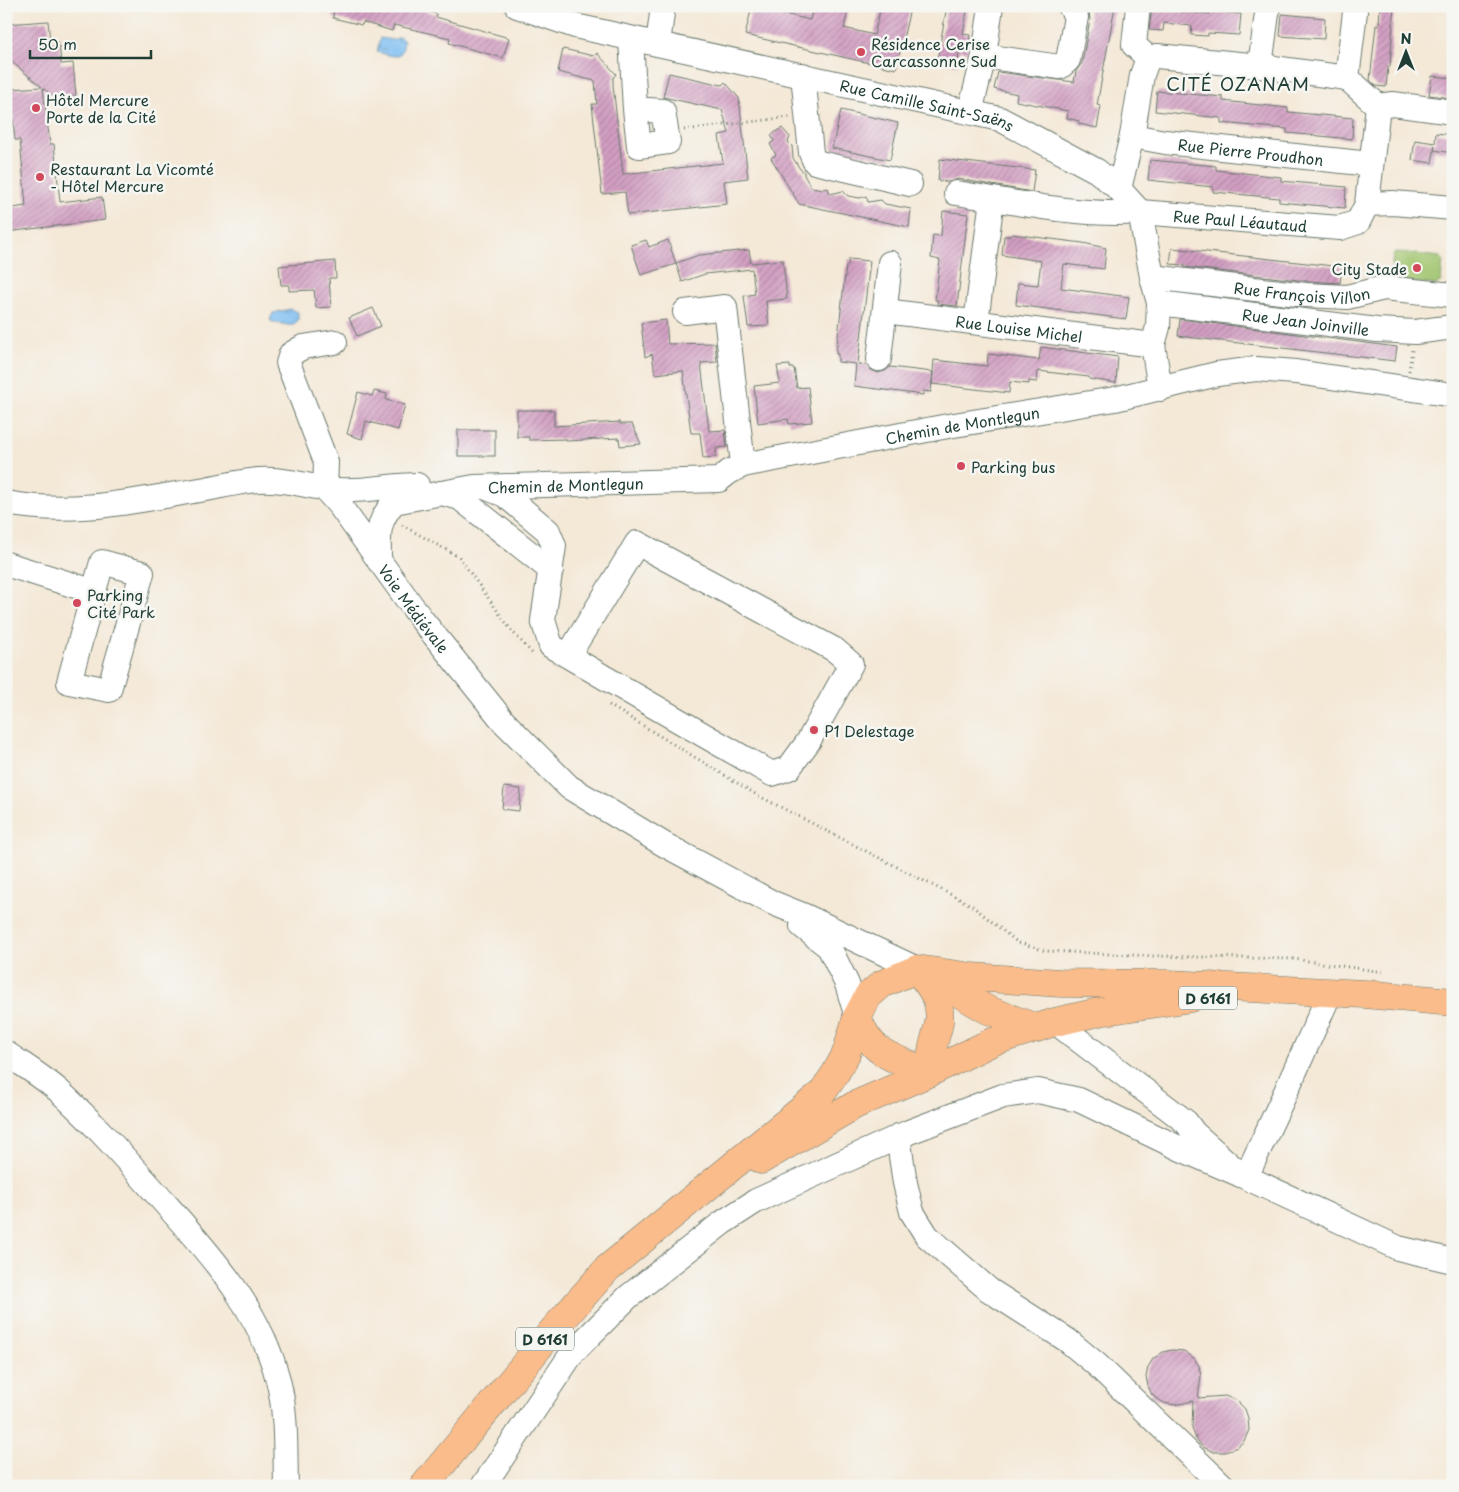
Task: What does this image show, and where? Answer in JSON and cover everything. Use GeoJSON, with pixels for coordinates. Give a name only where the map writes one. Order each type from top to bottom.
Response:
{"type":"FeatureCollection","features":[{"type":"Feature","properties":{"kind":"main road"},"geometry":{"type":"LineString","coordinates":[[682,1206],[822,1093],[846,1054],[856,1017],[868,996],[882,984],[917,969],[972,978],[1060,983],[1169,984],[1364,994]]}},
{"type":"Feature","properties":{"kind":"main road"},"geometry":{"type":"LineString","coordinates":[[917,969],[988,1010],[1046,1025]]}},
{"type":"Feature","properties":{"kind":"main road"},"geometry":{"type":"LineString","coordinates":[[856,1017],[863,1034],[873,1046],[885,1055],[929,1073],[933,1045],[938,1031],[939,1016],[937,1001],[931,988],[917,969]]}},
{"type":"Feature","properties":{"kind":"main road","name":"D 6161"},"geometry":{"type":"LineString","coordinates":[[424,1486],[554,1329],[608,1268],[682,1206],[854,1106],[929,1073],[992,1042],[1046,1025],[1099,1012],[1182,999],[1364,994],[1453,1002]]}},
{"type":"Feature","properties":{"kind":"street","name":"Rue Camille Saint-Saëns"},"geometry":{"type":"LineString","coordinates":[[517,6],[575,26],[1000,119],[1097,171],[1119,189],[1140,212]]}},
{"type":"Feature","properties":{"kind":"street"},"geometry":{"type":"LineString","coordinates":[[658,44],[663,6]]}},
{"type":"Feature","properties":{"kind":"street"},"geometry":{"type":"LineString","coordinates":[[970,112],[984,56],[991,6]]}},
{"type":"Feature","properties":{"kind":"street"},"geometry":{"type":"LineString","coordinates":[[984,56],[1060,67],[1068,60],[1076,17],[1070,6]]}},
{"type":"Feature","properties":{"kind":"street"},"geometry":{"type":"LineString","coordinates":[[1138,6],[1134,45],[1148,58]]}},
{"type":"Feature","properties":{"kind":"street"},"geometry":{"type":"LineString","coordinates":[[1260,66],[1268,6]]}},
{"type":"Feature","properties":{"kind":"street"},"geometry":{"type":"LineString","coordinates":[[1347,78],[1356,12]]}},
{"type":"Feature","properties":{"kind":"street"},"geometry":{"type":"LineString","coordinates":[[631,39],[639,146],[668,142],[666,132]]}},
{"type":"Feature","properties":{"kind":"street"},"geometry":{"type":"LineString","coordinates":[[1148,58],[1157,56],[1260,66],[1347,78],[1378,106],[1393,104],[1453,112]]}},
{"type":"Feature","properties":{"kind":"street"},"geometry":{"type":"LineString","coordinates":[[1119,189],[1132,136],[1142,75],[1148,58]]}},
{"type":"Feature","properties":{"kind":"street"},"geometry":{"type":"LineString","coordinates":[[803,75],[811,153],[815,162],[910,184]]}},
{"type":"Feature","properties":{"kind":"street"},"geometry":{"type":"LineString","coordinates":[[1378,106],[1367,204],[1392,203],[1453,208]]}},
{"type":"Feature","properties":{"kind":"street","name":"Rue Pierre Proudhon"},"geometry":{"type":"LineString","coordinates":[[1132,136],[1165,142],[1370,164]]}},
{"type":"Feature","properties":{"kind":"street","name":"Rue Paul Léautaud"},"geometry":{"type":"LineString","coordinates":[[956,193],[1084,211],[1119,214],[1140,212],[1340,228],[1358,222],[1367,204]]}},
{"type":"Feature","properties":{"kind":"street"},"geometry":{"type":"LineString","coordinates":[[976,322],[992,199]]}},
{"type":"Feature","properties":{"kind":"street"},"geometry":{"type":"LineString","coordinates":[[1140,212],[1159,304],[1158,327],[1153,345],[1160,389]]}},
{"type":"Feature","properties":{"kind":"street"},"geometry":{"type":"LineString","coordinates":[[879,359],[890,263]]}},
{"type":"Feature","properties":{"kind":"street","name":"Rue François Villon"},"geometry":{"type":"LineString","coordinates":[[1152,277],[1306,295],[1347,297],[1384,288],[1453,295]]}},
{"type":"Feature","properties":{"kind":"street","name":"Rue Jean Joinville"},"geometry":{"type":"LineString","coordinates":[[1159,304],[1377,330],[1415,332],[1453,328]]}},
{"type":"Feature","properties":{"kind":"street"},"geometry":{"type":"LineString","coordinates":[[685,312],[725,307],[743,465]]}},
{"type":"Feature","properties":{"kind":"street","name":"Rue Louise Michel"},"geometry":{"type":"LineString","coordinates":[[884,311],[1153,345]]}},
{"type":"Feature","properties":{"kind":"street"},"geometry":{"type":"LineString","coordinates":[[332,498],[326,462],[288,363],[291,354],[303,347],[335,342]]}},
{"type":"Feature","properties":{"kind":"street","name":"Chemin de Montlegun"},"geometry":{"type":"LineString","coordinates":[[332,498],[353,491],[398,485],[479,487],[718,480],[743,465],[948,426],[1115,399],[1217,374],[1256,369],[1296,372],[1453,395]]}},
{"type":"Feature","properties":{"kind":"street"},"geometry":{"type":"LineString","coordinates":[[6,503],[32,508],[70,509],[109,505],[258,480],[292,481],[332,498]]}},
{"type":"Feature","properties":{"kind":"street"},"geometry":{"type":"LineString","coordinates":[[479,487],[505,494],[548,531],[554,546],[544,620],[551,646],[568,656],[772,774],[789,768],[808,742],[851,664],[835,650],[637,543],[568,656]]}},
{"type":"Feature","properties":{"kind":"street","name":"Chemin de Montlegun"},"geometry":{"type":"LineString","coordinates":[[332,498],[356,507],[389,508],[441,493],[479,487]]}},
{"type":"Feature","properties":{"kind":"street"},"geometry":{"type":"LineString","coordinates":[[441,493],[460,498],[551,570]]}},
{"type":"Feature","properties":{"kind":"street","name":"Voie Médiévale"},"geometry":{"type":"LineString","coordinates":[[332,498],[422,620],[504,722],[569,788],[666,845],[772,903]]}},
{"type":"Feature","properties":{"kind":"street"},"geometry":{"type":"LineString","coordinates":[[380,561],[378,529],[389,508]]}},
{"type":"Feature","properties":{"kind":"street"},"geometry":{"type":"LineString","coordinates":[[102,562],[142,573],[109,690],[69,682],[95,592],[102,562]]}},
{"type":"Feature","properties":{"kind":"street"},"geometry":{"type":"LineString","coordinates":[[6,564],[95,592]]}},
{"type":"Feature","properties":{"kind":"street"},"geometry":{"type":"LineString","coordinates":[[772,903],[805,916],[917,969]]}},
{"type":"Feature","properties":{"kind":"street"},"geometry":{"type":"LineString","coordinates":[[772,903],[829,947],[848,984],[856,1017]]}},
{"type":"Feature","properties":{"kind":"street"},"geometry":{"type":"LineString","coordinates":[[1243,1176],[1283,1098],[1329,995]]}},
{"type":"Feature","properties":{"kind":"street"},"geometry":{"type":"LineString","coordinates":[[1046,1025],[1186,1122],[1194,1134],[1243,1176]]}},
{"type":"Feature","properties":{"kind":"street"},"geometry":{"type":"LineString","coordinates":[[6,1053],[58,1090],[116,1148],[213,1258],[250,1311],[262,1335],[278,1380],[283,1405],[286,1486]]}},
{"type":"Feature","properties":{"kind":"street"},"geometry":{"type":"LineString","coordinates":[[482,1486],[573,1352],[628,1297],[722,1223],[756,1201],[898,1136],[1003,1096],[1038,1091],[1079,1100],[1181,1149],[1398,1248],[1453,1260]]}},
{"type":"Feature","properties":{"kind":"street"},"geometry":{"type":"LineString","coordinates":[[898,1136],[905,1183],[912,1212],[927,1236],[989,1290],[1067,1340],[1096,1364],[1223,1486]]}},
{"type":"Feature","properties":{"kind":"path"},"geometry":{"type":"LineString","coordinates":[[666,132],[807,115]]}},
{"type":"Feature","properties":{"kind":"path"},"geometry":{"type":"LineString","coordinates":[[1406,388],[1415,332]]}},
{"type":"Feature","properties":{"kind":"path"},"geometry":{"type":"LineString","coordinates":[[389,508],[459,557],[511,630],[535,657]]}},
{"type":"Feature","properties":{"kind":"path"},"geometry":{"type":"LineString","coordinates":[[608,704],[757,795],[971,906],[1017,942],[1046,951],[1153,956],[1294,959],[1385,973]]}},
{"type":"Feature","properties":{"kind":"green space","name":"City Stade"},"geometry":{"type":"Polygon","coordinates":[[[1396,252],[1440,257],[1443,260],[1441,281],[1436,285],[1394,280],[1391,275],[1393,255],[1396,252]]]}},
{"type":"Feature","properties":{"kind":"water"},"geometry":{"type":"Polygon","coordinates":[[[400,37],[404,41],[399,55],[392,56],[377,52],[380,38],[393,40],[400,37]]]}},
{"type":"Feature","properties":{"kind":"water"},"geometry":{"type":"Polygon","coordinates":[[[290,309],[298,312],[298,320],[294,325],[274,323],[270,320],[273,313],[290,309]]]}},
{"type":"Feature","properties":{"kind":"building"},"geometry":{"type":"Polygon","coordinates":[[[334,6],[406,6],[437,14],[436,17],[509,38],[503,58],[449,43],[450,38],[394,25],[392,31],[363,22],[362,25],[333,18],[334,6]]]}},
{"type":"Feature","properties":{"kind":"building","name":"Résidence Cerise Carcassonne Sud"},"geometry":{"type":"Polygon","coordinates":[[[752,6],[782,6],[780,13],[810,20],[813,6],[849,6],[844,28],[874,35],[881,6],[899,6],[910,9],[896,69],[745,35],[752,6]]]}},
{"type":"Feature","properties":{"kind":"building"},"geometry":{"type":"Polygon","coordinates":[[[947,6],[968,6],[963,34],[970,35],[967,52],[960,50],[957,65],[937,61],[947,6]]]}},
{"type":"Feature","properties":{"kind":"building"},"geometry":{"type":"Polygon","coordinates":[[[1088,6],[1115,6],[1097,105],[1101,106],[1097,128],[1079,124],[1079,121],[1067,118],[1068,111],[1016,101],[1017,94],[994,89],[998,72],[1074,82],[1076,71],[1082,63],[1090,20],[1088,6]]]}},
{"type":"Feature","properties":{"kind":"building"},"geometry":{"type":"Polygon","coordinates":[[[1380,6],[1394,6],[1390,67],[1388,67],[1386,87],[1376,86],[1370,80],[1376,25],[1379,26],[1380,6]]]}},
{"type":"Feature","properties":{"kind":"building"},"geometry":{"type":"Polygon","coordinates":[[[1152,9],[1210,14],[1210,11],[1241,14],[1239,35],[1208,33],[1208,36],[1191,35],[1192,26],[1164,23],[1163,31],[1149,30],[1152,9]]]}},
{"type":"Feature","properties":{"kind":"building"},"geometry":{"type":"Polygon","coordinates":[[[1282,14],[1325,18],[1324,39],[1280,36],[1282,14]]]}},
{"type":"Feature","properties":{"kind":"building"},"geometry":{"type":"Polygon","coordinates":[[[48,21],[50,41],[59,42],[61,64],[73,63],[76,96],[55,98],[43,88],[50,144],[54,144],[60,202],[102,197],[105,220],[6,232],[6,209],[26,206],[20,140],[15,140],[10,89],[42,87],[6,57],[6,24],[48,21]]]}},
{"type":"Feature","properties":{"kind":"building"},"geometry":{"type":"Polygon","coordinates":[[[563,49],[594,56],[597,53],[616,74],[613,78],[613,85],[623,174],[723,163],[719,135],[729,133],[722,110],[663,97],[669,73],[722,85],[725,82],[739,98],[748,178],[724,181],[727,204],[628,215],[625,192],[602,194],[592,104],[597,104],[595,81],[558,72],[563,49]]]}},
{"type":"Feature","properties":{"kind":"building"},"geometry":{"type":"Polygon","coordinates":[[[1432,76],[1453,78],[1451,98],[1429,95],[1432,76]]]}},
{"type":"Feature","properties":{"kind":"building"},"geometry":{"type":"Polygon","coordinates":[[[1157,91],[1223,97],[1223,101],[1288,108],[1288,112],[1353,118],[1352,139],[1287,133],[1287,129],[1221,123],[1221,118],[1155,111],[1157,91]]]}},
{"type":"Feature","properties":{"kind":"building"},"geometry":{"type":"Polygon","coordinates":[[[841,110],[898,123],[890,160],[832,148],[841,110]]]}},
{"type":"Feature","properties":{"kind":"building"},"geometry":{"type":"Polygon","coordinates":[[[782,128],[790,137],[788,142],[792,146],[793,158],[804,172],[811,187],[828,188],[830,194],[843,191],[848,196],[860,198],[866,196],[868,202],[881,200],[885,204],[911,209],[909,227],[799,204],[771,158],[776,155],[770,144],[774,141],[771,135],[782,128]]]}},
{"type":"Feature","properties":{"kind":"building"},"geometry":{"type":"Polygon","coordinates":[[[1436,133],[1453,135],[1453,153],[1434,150],[1432,163],[1412,160],[1415,140],[1435,143],[1436,133]]]}},
{"type":"Feature","properties":{"kind":"building"},"geometry":{"type":"Polygon","coordinates":[[[940,159],[1035,170],[1032,192],[958,179],[949,182],[938,181],[940,159]]]}},
{"type":"Feature","properties":{"kind":"building"},"geometry":{"type":"Polygon","coordinates":[[[1150,160],[1216,166],[1216,170],[1281,177],[1281,181],[1346,187],[1345,208],[1279,202],[1279,198],[1213,192],[1213,187],[1148,180],[1150,160]]]}},
{"type":"Feature","properties":{"kind":"building"},"geometry":{"type":"Polygon","coordinates":[[[943,211],[968,214],[957,306],[937,304],[938,300],[935,300],[940,260],[931,258],[933,235],[941,236],[943,211]]]}},
{"type":"Feature","properties":{"kind":"building"},"geometry":{"type":"Polygon","coordinates":[[[1011,234],[1083,243],[1106,248],[1104,269],[1064,264],[1061,288],[1129,297],[1126,319],[1016,305],[1018,283],[1038,285],[1041,261],[1002,255],[1004,236],[1011,236],[1011,234]]]}},
{"type":"Feature","properties":{"kind":"building"},"geometry":{"type":"Polygon","coordinates":[[[646,240],[649,247],[668,240],[676,264],[641,275],[631,245],[646,240]]]}},
{"type":"Feature","properties":{"kind":"building"},"geometry":{"type":"Polygon","coordinates":[[[1172,248],[1342,267],[1340,283],[1184,267],[1185,265],[1170,264],[1172,248]]]}},
{"type":"Feature","properties":{"kind":"building"},"geometry":{"type":"Polygon","coordinates":[[[749,250],[751,263],[783,260],[787,299],[766,301],[769,326],[748,327],[744,296],[755,294],[752,269],[705,274],[682,282],[676,263],[699,255],[749,250]]]}},
{"type":"Feature","properties":{"kind":"building"},"geometry":{"type":"Polygon","coordinates":[[[849,259],[870,261],[858,364],[867,365],[871,370],[878,373],[890,367],[933,372],[931,392],[923,391],[923,395],[854,386],[856,364],[838,362],[838,354],[836,354],[846,266],[848,266],[849,259]]]}},
{"type":"Feature","properties":{"kind":"building"},"geometry":{"type":"Polygon","coordinates":[[[335,261],[336,278],[329,278],[331,307],[316,308],[314,290],[289,291],[289,285],[281,285],[279,266],[335,261]]]}},
{"type":"Feature","properties":{"kind":"building"},"geometry":{"type":"Polygon","coordinates":[[[373,308],[381,326],[357,336],[349,318],[373,308]]]}},
{"type":"Feature","properties":{"kind":"building"},"geometry":{"type":"Polygon","coordinates":[[[1180,319],[1397,347],[1395,361],[1178,336],[1180,319]]]}},
{"type":"Feature","properties":{"kind":"building"},"geometry":{"type":"Polygon","coordinates":[[[666,320],[668,344],[715,343],[717,362],[701,363],[709,431],[725,430],[727,447],[716,448],[716,457],[703,458],[700,433],[691,433],[683,371],[655,374],[652,354],[645,357],[641,323],[666,320]]]}},
{"type":"Feature","properties":{"kind":"building"},"geometry":{"type":"Polygon","coordinates":[[[1041,347],[1118,357],[1116,383],[1089,379],[1089,377],[1038,371],[1037,382],[1029,381],[1029,384],[1010,382],[1009,393],[932,384],[934,360],[987,366],[988,354],[1039,360],[1041,347]]]}},
{"type":"Feature","properties":{"kind":"building"},"geometry":{"type":"Polygon","coordinates":[[[790,365],[790,368],[794,368],[797,388],[808,387],[812,422],[789,424],[788,419],[758,423],[754,386],[780,383],[777,366],[790,365]]]}},
{"type":"Feature","properties":{"kind":"building"},"geometry":{"type":"Polygon","coordinates":[[[374,391],[387,394],[386,400],[405,405],[398,430],[366,421],[362,439],[347,434],[358,392],[372,396],[374,391]]]}},
{"type":"Feature","properties":{"kind":"building"},"geometry":{"type":"Polygon","coordinates":[[[517,410],[554,410],[554,426],[620,422],[620,424],[632,424],[641,444],[620,446],[619,438],[567,441],[567,439],[529,440],[529,437],[517,437],[517,410]]]}},
{"type":"Feature","properties":{"kind":"building"},"geometry":{"type":"Polygon","coordinates":[[[458,430],[495,430],[495,456],[458,456],[458,430]]]}},
{"type":"Feature","properties":{"kind":"building"},"geometry":{"type":"Polygon","coordinates":[[[504,787],[521,789],[519,811],[502,809],[504,787]]]}},
{"type":"Feature","properties":{"kind":"building"},"geometry":{"type":"Polygon","coordinates":[[[1172,1350],[1184,1351],[1194,1358],[1199,1366],[1201,1376],[1198,1398],[1225,1396],[1236,1400],[1245,1409],[1249,1430],[1244,1441],[1237,1447],[1226,1452],[1214,1452],[1203,1447],[1196,1439],[1192,1428],[1193,1401],[1175,1405],[1164,1403],[1152,1395],[1146,1377],[1148,1367],[1153,1359],[1163,1352],[1172,1350]]]}},
{"type":"Feature","properties":{"kind":"place","name":"Résidence Cerise Carcassonne Sud"},"geometry":{"type":"Point","coordinates":[861,52]}},
{"type":"Feature","properties":{"kind":"place","name":"Hôtel Mercure Porte de la Cité"},"geometry":{"type":"Point","coordinates":[36,108]}},
{"type":"Feature","properties":{"kind":"place","name":"Restaurant La Vicomté - Hôtel Mercure"},"geometry":{"type":"Point","coordinates":[40,177]}},
{"type":"Feature","properties":{"kind":"place","name":"City Stade"},"geometry":{"type":"Point","coordinates":[1417,268]}},
{"type":"Feature","properties":{"kind":"place","name":"Parking bus"},"geometry":{"type":"Point","coordinates":[961,466]}},
{"type":"Feature","properties":{"kind":"place","name":"Parking Cité Park"},"geometry":{"type":"Point","coordinates":[77,603]}},
{"type":"Feature","properties":{"kind":"place","name":"P1 Delestage"},"geometry":{"type":"Point","coordinates":[814,730]}},
{"type":"Feature","properties":{"kind":"district","name":"CITÉ OZANAM"},"geometry":{"type":"Point","coordinates":[1238,83]}}]}
